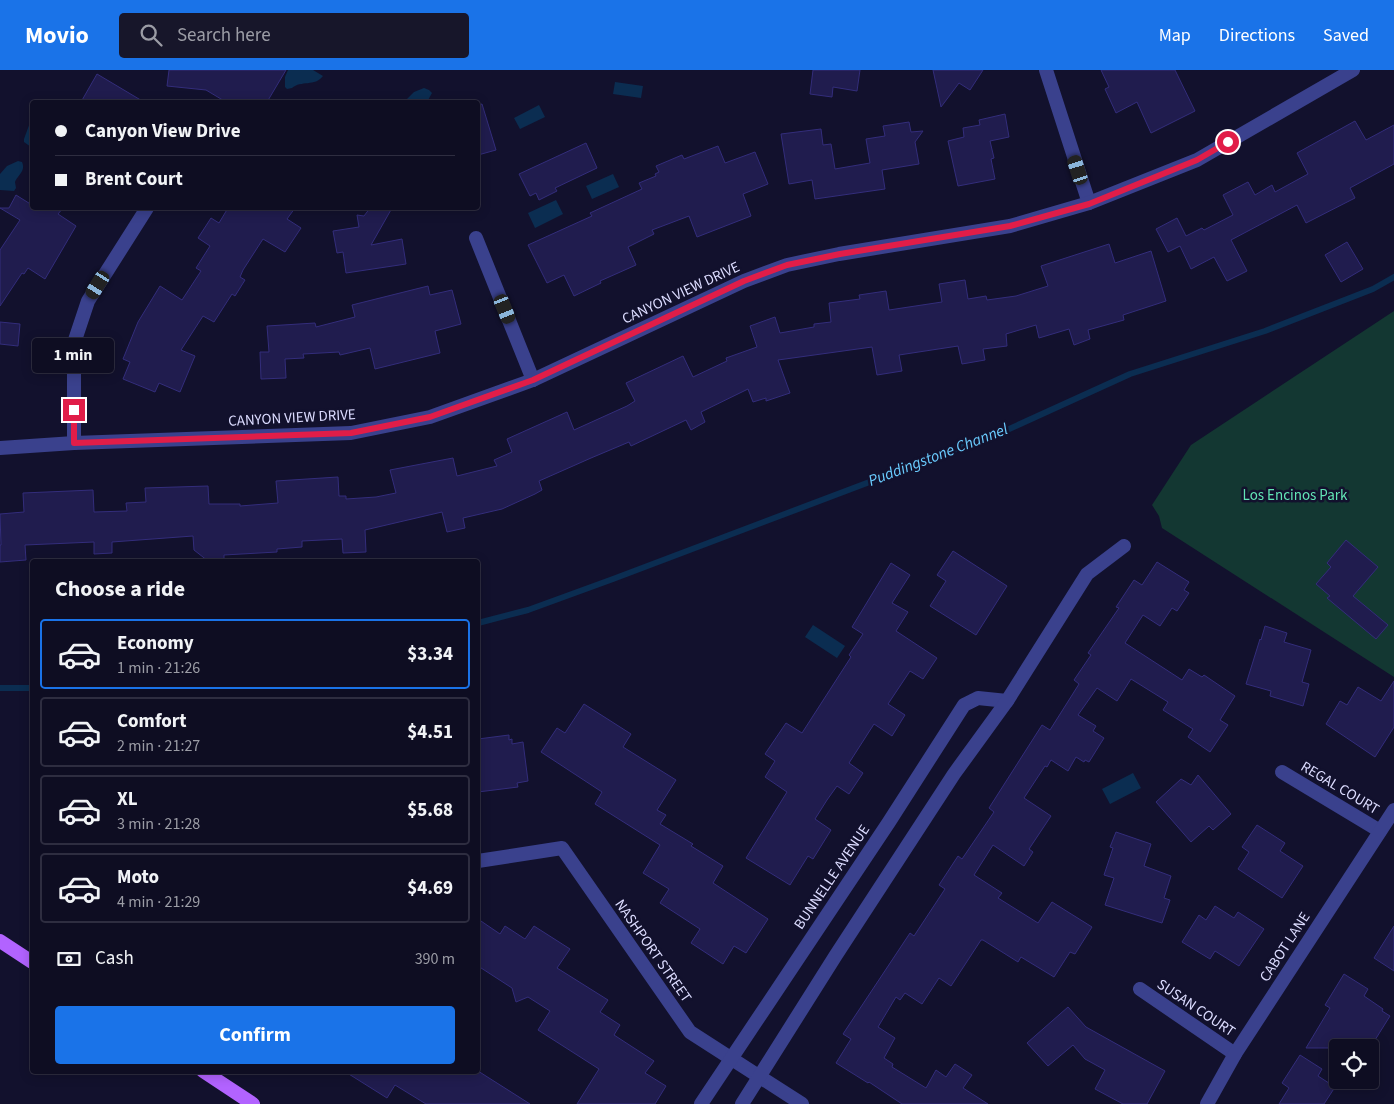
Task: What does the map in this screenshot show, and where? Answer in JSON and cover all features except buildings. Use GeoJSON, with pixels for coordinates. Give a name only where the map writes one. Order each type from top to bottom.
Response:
{"type":"FeatureCollection","features":[{"type":"Feature","properties":{"kind":"main road"},"geometry":{"type":"LineString","coordinates":[[0,941],[30,961]]}},
{"type":"Feature","properties":{"kind":"main road"},"geometry":{"type":"LineString","coordinates":[[208,1074],[253,1104]]}},
{"type":"Feature","properties":{"kind":"street"},"geometry":{"type":"LineString","coordinates":[[1046,70],[1089,204]]}},
{"type":"Feature","properties":{"kind":"street","name":"CANYON VIEW DRIVE"},"geometry":{"type":"LineString","coordinates":[[0,448],[74,443],[351,433],[430,417],[533,380],[744,281],[787,265],[840,254],[1010,226],[1089,204],[1197,160],[1353,70]]}},
{"type":"Feature","properties":{"kind":"street"},"geometry":{"type":"LineString","coordinates":[[74,443],[74,343],[88,301],[145,210]]}},
{"type":"Feature","properties":{"kind":"street"},"geometry":{"type":"LineString","coordinates":[[476,238],[533,380]]}},
{"type":"Feature","properties":{"kind":"street"},"geometry":{"type":"LineString","coordinates":[[742,1104],[836,955],[954,774],[1007,701],[1087,574],[1124,546]]}},
{"type":"Feature","properties":{"kind":"street","name":"BUNNELLE AVENUE"},"geometry":{"type":"LineString","coordinates":[[701,1104],[889,822],[964,705],[978,698],[1007,701]]}},
{"type":"Feature","properties":{"kind":"street","name":"REGAL COURT"},"geometry":{"type":"LineString","coordinates":[[1282,772],[1380,831]]}},
{"type":"Feature","properties":{"kind":"street","name":"CABOT LANE"},"geometry":{"type":"LineString","coordinates":[[1207,1104],[1235,1054],[1394,810]]}},
{"type":"Feature","properties":{"kind":"street","name":"NASHPORT STREET"},"geometry":{"type":"LineString","coordinates":[[480,861],[562,848],[690,1032],[802,1104]]}},
{"type":"Feature","properties":{"kind":"street","name":"SUSAN COURT"},"geometry":{"type":"LineString","coordinates":[[1140,989],[1235,1054]]}},
{"type":"Feature","properties":{"kind":"green space","name":"Los Encinos Park"},"geometry":{"type":"Polygon","coordinates":[[[1394,311],[1394,677],[1162,528],[1159,516],[1152,505],[1191,445],[1394,311]]]}},
{"type":"Feature","properties":{"kind":"water"},"geometry":{"type":"Polygon","coordinates":[[[288,70],[313,70],[323,76],[312,83],[300,84],[287,89],[285,87],[285,77],[288,70]]]}},
{"type":"Feature","properties":{"kind":"water"},"geometry":{"type":"Polygon","coordinates":[[[615,82],[643,86],[641,98],[613,94],[615,82]]]}},
{"type":"Feature","properties":{"kind":"water"},"geometry":{"type":"Polygon","coordinates":[[[424,88],[432,93],[428,100],[406,100],[414,92],[424,88]]]}},
{"type":"Feature","properties":{"kind":"water"},"geometry":{"type":"Polygon","coordinates":[[[539,105],[545,117],[520,129],[514,118],[539,105]]]}},
{"type":"Feature","properties":{"kind":"water"},"geometry":{"type":"Polygon","coordinates":[[[30,122],[30,146],[24,142],[30,122]]]}},
{"type":"Feature","properties":{"kind":"water"},"geometry":{"type":"Polygon","coordinates":[[[18,161],[22,162],[23,168],[15,182],[16,188],[14,191],[0,190],[0,174],[7,166],[18,161]]]}},
{"type":"Feature","properties":{"kind":"water"},"geometry":{"type":"Polygon","coordinates":[[[613,174],[619,187],[592,199],[586,186],[613,174]]]}},
{"type":"Feature","properties":{"kind":"water"},"geometry":{"type":"Polygon","coordinates":[[[556,200],[563,214],[535,228],[528,213],[556,200]]]}},
{"type":"Feature","properties":{"kind":"water"},"geometry":{"type":"Polygon","coordinates":[[[813,625],[845,646],[837,658],[805,637],[813,625]]]}},
{"type":"Feature","properties":{"kind":"water"},"geometry":{"type":"Polygon","coordinates":[[[1133,773],[1141,788],[1110,804],[1102,789],[1133,773]]]}},
{"type":"Feature","properties":{"kind":"waterway","name":"Puddingstone Channel"},"geometry":{"type":"LineString","coordinates":[[480,622],[528,610],[613,579],[1007,430],[1130,374],[1265,331],[1373,289],[1394,277]]}},
{"type":"Feature","properties":{"kind":"waterway","name":"Puddingstone Channel"},"geometry":{"type":"LineString","coordinates":[[0,688],[30,688]]}},
{"type":"Feature","properties":{"kind":"route"},"geometry":{"type":"LineString","coordinates":[[74,410],[74,443],[351,433],[430,417],[533,380],[744,281],[787,265],[840,254],[1010,226],[1089,204],[1197,160],[1228,142]]}}]}
